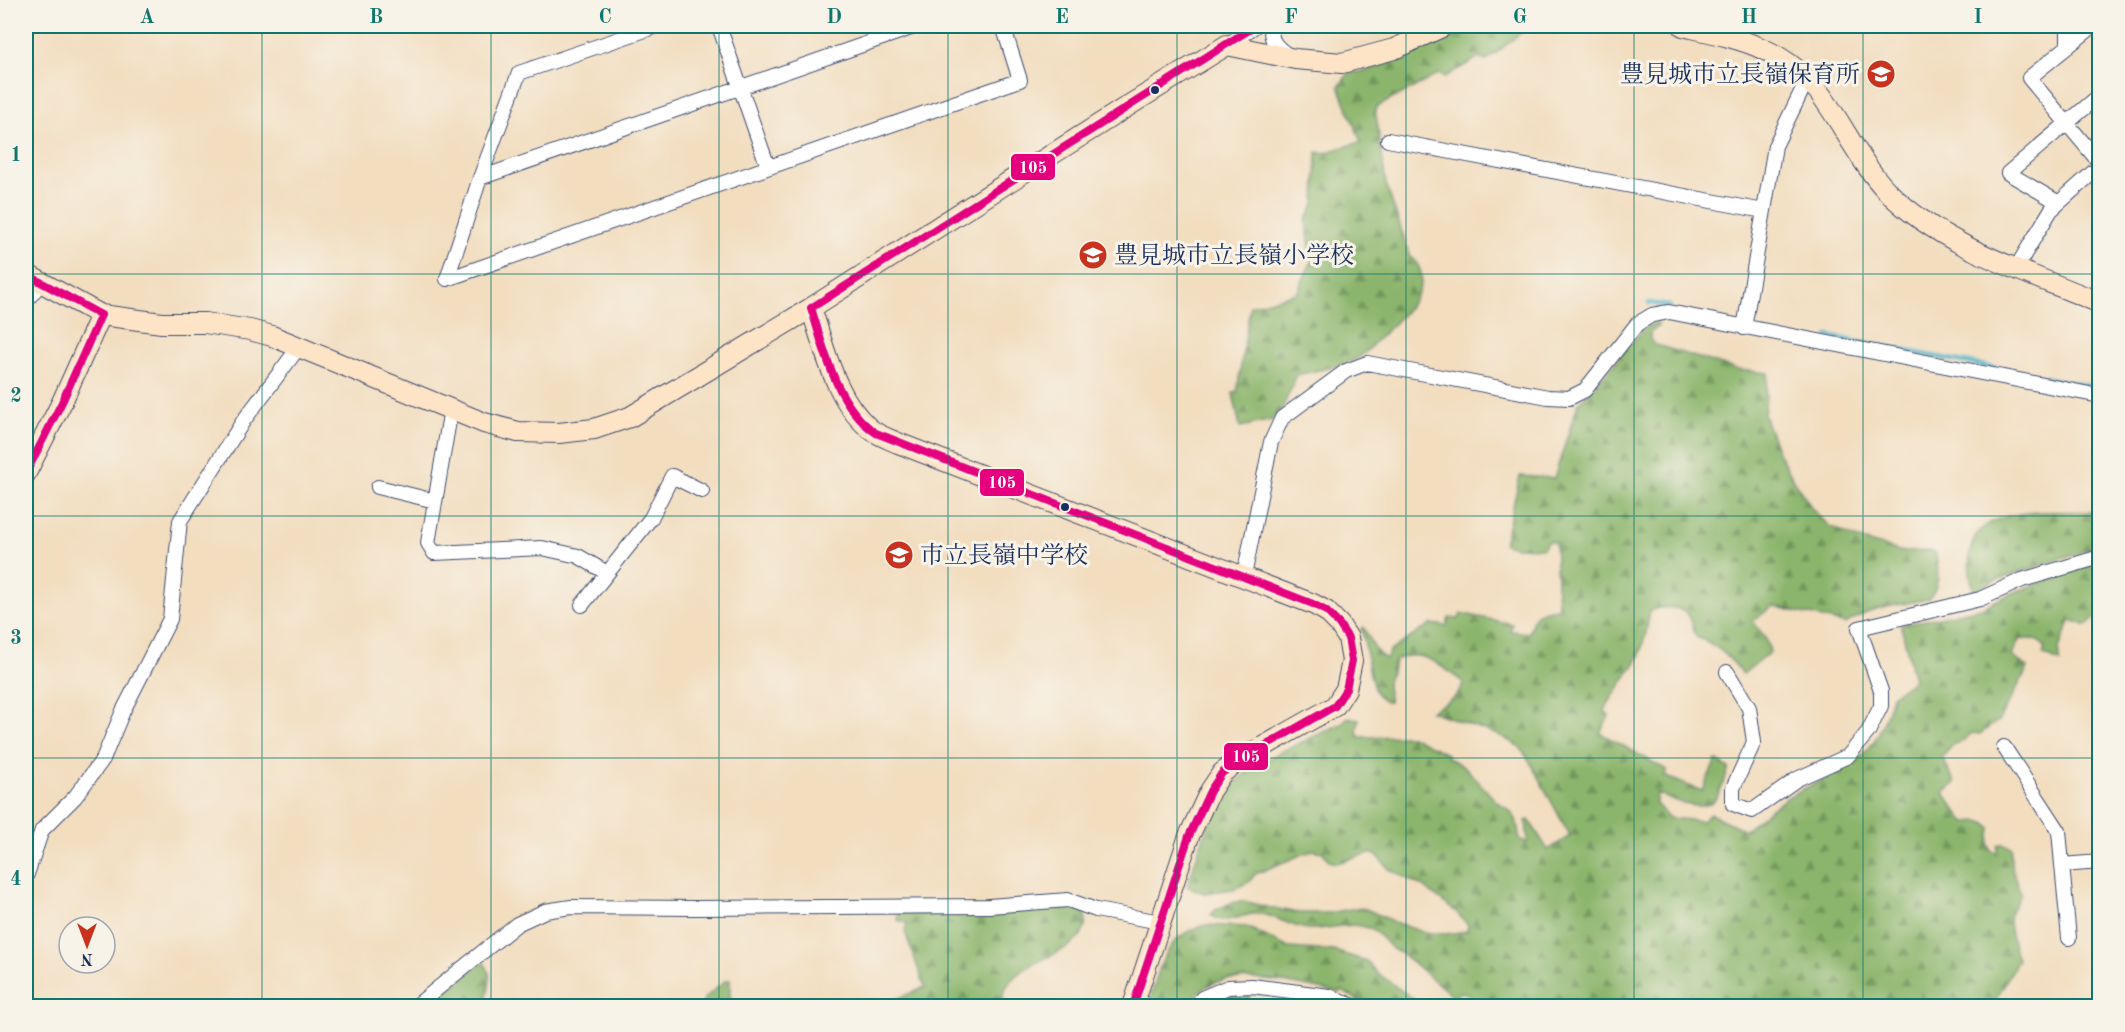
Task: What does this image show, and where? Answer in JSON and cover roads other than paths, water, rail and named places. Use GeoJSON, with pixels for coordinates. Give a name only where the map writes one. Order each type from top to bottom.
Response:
{"type":"FeatureCollection","features":[{"type":"Feature","properties":{"kind":"street"},"geometry":{"type":"LineString","coordinates":[[657,26],[519,73],[480,178],[447,279],[1020,80],[1003,26]]}},
{"type":"Feature","properties":{"kind":"street"},"geometry":{"type":"LineString","coordinates":[[719,26],[768,167]]}},
{"type":"Feature","properties":{"kind":"street"},"geometry":{"type":"LineString","coordinates":[[480,178],[917,26]]}},
{"type":"Feature","properties":{"kind":"street"},"geometry":{"type":"LineString","coordinates":[[26,301],[33,279],[101,315],[162,323],[205,323],[250,330],[299,347],[484,423],[518,432],[559,433],[594,429],[630,417],[811,308],[1255,26]]}},
{"type":"Feature","properties":{"kind":"street"},"geometry":{"type":"LineString","coordinates":[[1271,26],[1270,33],[1275,45],[1295,59]]}},
{"type":"Feature","properties":{"kind":"street"},"geometry":{"type":"LineString","coordinates":[[1227,45],[1295,59],[1342,63],[1394,49],[1444,26]]}},
{"type":"Feature","properties":{"kind":"street"},"geometry":{"type":"LineString","coordinates":[[1683,26],[1745,40],[1778,56],[1818,92],[1868,168],[1888,192],[1940,233],[1972,250],[2100,303]]}},
{"type":"Feature","properties":{"kind":"street"},"geometry":{"type":"LineString","coordinates":[[2068,26],[2068,46]]}},
{"type":"Feature","properties":{"kind":"street"},"geometry":{"type":"LineString","coordinates":[[2016,268],[2051,210],[2100,165],[2029,78],[2093,26]]}},
{"type":"Feature","properties":{"kind":"street"},"geometry":{"type":"LineString","coordinates":[[1744,328],[1775,146],[1807,80]]}},
{"type":"Feature","properties":{"kind":"street"},"geometry":{"type":"LineString","coordinates":[[2059,203],[2008,173],[2100,95]]}},
{"type":"Feature","properties":{"kind":"street"},"geometry":{"type":"LineString","coordinates":[[1388,140],[1764,211]]}},
{"type":"Feature","properties":{"kind":"street"},"geometry":{"type":"LineString","coordinates":[[811,308],[834,375],[848,403],[870,429],[898,443],[1313,604],[1326,611],[1339,624],[1348,638],[1352,661],[1346,689],[1335,706],[1238,761],[1222,773],[1210,791],[1189,836],[1133,1006]]}},
{"type":"Feature","properties":{"kind":"street"},"geometry":{"type":"LineString","coordinates":[[1244,576],[1271,442],[1282,418],[1346,371],[1367,363],[1548,397],[1569,398],[1585,390],[1637,324],[1652,315],[1669,312],[2100,396]]}},
{"type":"Feature","properties":{"kind":"street"},"geometry":{"type":"LineString","coordinates":[[26,473],[62,402],[101,315]]}},
{"type":"Feature","properties":{"kind":"street"},"geometry":{"type":"LineString","coordinates":[[26,877],[42,830],[75,797],[103,759],[123,711],[170,619],[180,521],[244,420],[299,347]]}},
{"type":"Feature","properties":{"kind":"street"},"geometry":{"type":"LineString","coordinates":[[451,409],[428,543],[434,553],[542,548],[578,556],[607,573]]}},
{"type":"Feature","properties":{"kind":"street"},"geometry":{"type":"LineString","coordinates":[[582,605],[651,518],[672,476],[702,491]]}},
{"type":"Feature","properties":{"kind":"street"},"geometry":{"type":"LineString","coordinates":[[378,487],[435,501]]}},
{"type":"Feature","properties":{"kind":"street"},"geometry":{"type":"LineString","coordinates":[[1727,672],[1749,708],[1754,742],[1733,788],[1732,804],[1752,811],[1797,779],[1848,756],[1868,732],[1881,706],[1881,691],[1859,628],[1980,599],[2022,580],[2100,557]]}},
{"type":"Feature","properties":{"kind":"street"},"geometry":{"type":"LineString","coordinates":[[2004,747],[2059,831],[2069,938]]}},
{"type":"Feature","properties":{"kind":"street"},"geometry":{"type":"LineString","coordinates":[[2062,865],[2100,862]]}},
{"type":"Feature","properties":{"kind":"street"},"geometry":{"type":"LineString","coordinates":[[416,1006],[518,924],[545,911],[571,907],[695,909],[989,906],[1068,900],[1096,910],[1160,922]]}},
{"type":"Feature","properties":{"kind":"street"},"geometry":{"type":"LineString","coordinates":[[1197,1006],[1202,998],[1228,987],[1252,987],[1329,996],[1353,1006]]}},
{"type":"Feature","properties":{"kind":"waterway"},"geometry":{"type":"LineString","coordinates":[[1649,303],[1670,306]]}},
{"type":"Feature","properties":{"kind":"waterway"},"geometry":{"type":"LineString","coordinates":[[1828,336],[2100,388]]}},
{"type":"Feature","properties":{"kind":"place","name":"豊見城市立長嶺保育所"},"geometry":{"type":"Point","coordinates":[1881,74]}},
{"type":"Feature","properties":{"kind":"place","name":"豊見城市立長嶺小学校"},"geometry":{"type":"Point","coordinates":[1093,255]}},
{"type":"Feature","properties":{"kind":"place","name":"市立長嶺中学校"},"geometry":{"type":"Point","coordinates":[899,555]}}]}
